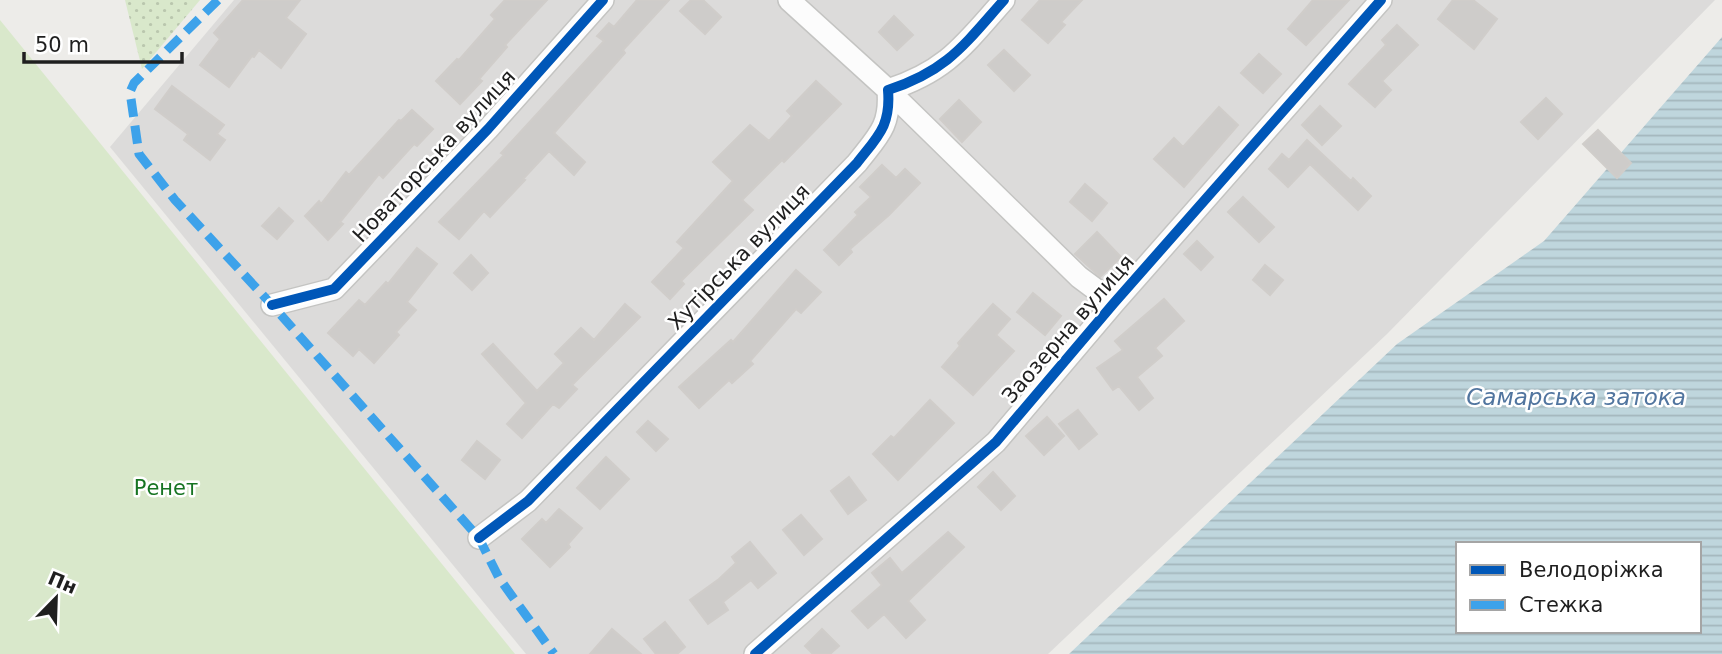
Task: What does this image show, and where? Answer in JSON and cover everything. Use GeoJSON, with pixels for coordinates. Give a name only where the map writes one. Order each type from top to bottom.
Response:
{"type":"FeatureCollection","features":[{"type":"Feature","properties":{"kind":"street","name":"Новаторська вулиця"},"geometry":{"type":"LineString","coordinates":[[272,305],[334,289],[488,129],[603,0]]}},
{"type":"Feature","properties":{"kind":"street"},"geometry":{"type":"LineString","coordinates":[[789,0],[888,90],[1079,277],[1114,303]]}},
{"type":"Feature","properties":{"kind":"street"},"geometry":{"type":"LineString","coordinates":[[888,90],[933,71],[957,53],[1004,0]]}},
{"type":"Feature","properties":{"kind":"street","name":"Заозерна вулиця"},"geometry":{"type":"LineString","coordinates":[[755,654],[996,442],[1114,303],[1381,0]]}},
{"type":"Feature","properties":{"kind":"street","name":"Хутірська вулиця"},"geometry":{"type":"LineString","coordinates":[[479,538],[528,501],[858,163],[884,127],[890,109],[888,90]]}},
{"type":"Feature","properties":{"kind":"shaded area"},"geometry":{"type":"Polygon","coordinates":[[[234,0],[1715,0],[1387,334],[1048,654],[526,654],[110,147],[234,0]]]}},
{"type":"Feature","properties":{"kind":"green space"},"geometry":{"type":"Polygon","coordinates":[[[125,0],[200,0],[142,69],[125,0]]]}},
{"type":"Feature","properties":{"kind":"green space","name":"Ренет"},"geometry":{"type":"Polygon","coordinates":[[[0,20],[515,654],[0,654],[0,20]]]}},
{"type":"Feature","properties":{"kind":"water","name":"Самарська затока"},"geometry":{"type":"Polygon","coordinates":[[[1722,37],[1722,654],[1069,654],[1397,344],[1544,241],[1722,37]]]}},
{"type":"Feature","properties":{"kind":"building"},"geometry":{"type":"Polygon","coordinates":[[[243,0],[300,0],[286,18],[306,34],[281,68],[259,50],[229,87],[200,65],[220,39],[214,33],[243,0]]]}},
{"type":"Feature","properties":{"kind":"building"},"geometry":{"type":"Polygon","coordinates":[[[505,0],[547,0],[505,45],[507,47],[479,79],[482,81],[460,104],[436,81],[459,60],[495,19],[491,15],[505,0]]]}},
{"type":"Feature","properties":{"kind":"building"},"geometry":{"type":"Polygon","coordinates":[[[637,0],[669,0],[554,133],[585,162],[574,175],[549,151],[490,217],[484,211],[459,239],[439,222],[504,155],[501,153],[604,41],[597,36],[609,23],[614,27],[637,0]]]}},
{"type":"Feature","properties":{"kind":"building"},"geometry":{"type":"Polygon","coordinates":[[[691,0],[703,0],[721,17],[705,34],[680,11],[691,0]]]}},
{"type":"Feature","properties":{"kind":"building"},"geometry":{"type":"Polygon","coordinates":[[[1040,0],[1082,0],[1061,22],[1065,25],[1048,43],[1022,20],[1040,0]]]}},
{"type":"Feature","properties":{"kind":"building"},"geometry":{"type":"Polygon","coordinates":[[[1313,0],[1349,0],[1306,45],[1288,29],[1313,0]]]}},
{"type":"Feature","properties":{"kind":"building"},"geometry":{"type":"Polygon","coordinates":[[[1453,0],[1473,0],[1497,19],[1474,49],[1438,19],[1453,0]]]}},
{"type":"Feature","properties":{"kind":"building"},"geometry":{"type":"Polygon","coordinates":[[[894,16],[913,35],[897,50],[879,32],[894,16]]]}},
{"type":"Feature","properties":{"kind":"building"},"geometry":{"type":"Polygon","coordinates":[[[1397,25],[1418,45],[1382,81],[1391,90],[1375,107],[1349,84],[1386,45],[1382,40],[1397,25]]]}},
{"type":"Feature","properties":{"kind":"building"},"geometry":{"type":"Polygon","coordinates":[[[1004,50],[1030,75],[1014,91],[988,65],[1004,50]]]}},
{"type":"Feature","properties":{"kind":"building"},"geometry":{"type":"Polygon","coordinates":[[[1259,54],[1281,74],[1263,93],[1241,73],[1259,54]]]}},
{"type":"Feature","properties":{"kind":"building"},"geometry":{"type":"Polygon","coordinates":[[[816,81],[841,104],[742,200],[753,210],[681,281],[684,284],[670,299],[652,282],[684,248],[677,242],[733,181],[713,162],[750,125],[769,141],[792,116],[787,111],[816,81]]]}},
{"type":"Feature","properties":{"kind":"building"},"geometry":{"type":"Polygon","coordinates":[[[172,86],[224,125],[217,134],[225,140],[210,160],[184,140],[188,134],[155,109],[172,86]]]}},
{"type":"Feature","properties":{"kind":"building"},"geometry":{"type":"Polygon","coordinates":[[[1546,98],[1562,114],[1538,139],[1521,122],[1546,98]]]}},
{"type":"Feature","properties":{"kind":"building"},"geometry":{"type":"Polygon","coordinates":[[[959,100],[981,122],[962,142],[940,119],[959,100]]]}},
{"type":"Feature","properties":{"kind":"building"},"geometry":{"type":"Polygon","coordinates":[[[1320,106],[1341,126],[1322,145],[1302,125],[1320,106]]]}},
{"type":"Feature","properties":{"kind":"building"},"geometry":{"type":"Polygon","coordinates":[[[1219,107],[1238,125],[1184,187],[1154,159],[1174,138],[1183,147],[1219,107]]]}},
{"type":"Feature","properties":{"kind":"building"},"geometry":{"type":"Polygon","coordinates":[[[412,110],[433,129],[417,146],[414,144],[383,178],[379,174],[328,240],[305,216],[319,201],[321,204],[346,172],[349,175],[399,120],[412,110]]]}},
{"type":"Feature","properties":{"kind":"building"},"geometry":{"type":"Polygon","coordinates":[[[1598,130],[1631,163],[1617,178],[1583,144],[1598,130]]]}},
{"type":"Feature","properties":{"kind":"building"},"geometry":{"type":"Polygon","coordinates":[[[1307,140],[1371,196],[1358,210],[1310,164],[1288,187],[1269,169],[1282,154],[1289,160],[1307,140]]]}},
{"type":"Feature","properties":{"kind":"building"},"geometry":{"type":"Polygon","coordinates":[[[882,165],[896,178],[905,169],[920,183],[850,249],[852,252],[839,265],[824,250],[858,215],[855,212],[871,197],[860,187],[882,165]]]}},
{"type":"Feature","properties":{"kind":"building"},"geometry":{"type":"Polygon","coordinates":[[[1085,184],[1107,203],[1092,221],[1070,202],[1085,184]]]}},
{"type":"Feature","properties":{"kind":"building"},"geometry":{"type":"Polygon","coordinates":[[[1243,197],[1274,227],[1259,242],[1228,212],[1243,197]]]}},
{"type":"Feature","properties":{"kind":"building"},"geometry":{"type":"Polygon","coordinates":[[[279,208],[293,221],[277,239],[262,226],[279,208]]]}},
{"type":"Feature","properties":{"kind":"building"},"geometry":{"type":"Polygon","coordinates":[[[1097,232],[1121,257],[1100,277],[1075,254],[1097,232]]]}},
{"type":"Feature","properties":{"kind":"building"},"geometry":{"type":"Polygon","coordinates":[[[1197,241],[1213,257],[1201,270],[1184,254],[1197,241]]]}},
{"type":"Feature","properties":{"kind":"building"},"geometry":{"type":"Polygon","coordinates":[[[417,248],[437,264],[407,302],[416,310],[396,332],[399,335],[374,363],[359,349],[353,356],[328,333],[359,300],[365,305],[386,282],[388,284],[417,248]]]}},
{"type":"Feature","properties":{"kind":"building"},"geometry":{"type":"Polygon","coordinates":[[[471,255],[488,273],[472,290],[454,273],[471,255]]]}},
{"type":"Feature","properties":{"kind":"building"},"geometry":{"type":"Polygon","coordinates":[[[1265,265],[1283,280],[1270,295],[1253,280],[1265,265]]]}},
{"type":"Feature","properties":{"kind":"building"},"geometry":{"type":"Polygon","coordinates":[[[796,270],[821,292],[801,313],[796,309],[750,361],[753,364],[732,383],[729,380],[699,408],[679,387],[731,340],[733,342],[796,270]]]}},
{"type":"Feature","properties":{"kind":"building"},"geometry":{"type":"Polygon","coordinates":[[[1033,293],[1061,316],[1045,335],[1017,312],[1033,293]]]}},
{"type":"Feature","properties":{"kind":"building"},"geometry":{"type":"Polygon","coordinates":[[[1164,299],[1184,321],[1155,348],[1162,356],[1137,377],[1153,398],[1139,410],[1119,386],[1113,390],[1097,368],[1123,350],[1115,341],[1164,299]]]}},
{"type":"Feature","properties":{"kind":"building"},"geometry":{"type":"Polygon","coordinates":[[[625,304],[640,317],[572,385],[577,389],[559,408],[553,404],[522,438],[507,424],[526,403],[482,354],[493,344],[537,391],[564,363],[555,354],[581,328],[594,340],[625,304]]]}},
{"type":"Feature","properties":{"kind":"building"},"geometry":{"type":"Polygon","coordinates":[[[993,304],[1010,319],[996,335],[1014,351],[973,395],[942,367],[960,346],[958,343],[993,304]]]}},
{"type":"Feature","properties":{"kind":"building"},"geometry":{"type":"Polygon","coordinates":[[[930,400],[954,423],[898,480],[873,454],[891,436],[894,438],[930,400]]]}},
{"type":"Feature","properties":{"kind":"building"},"geometry":{"type":"Polygon","coordinates":[[[1078,410],[1097,434],[1079,449],[1059,424],[1078,410]]]}},
{"type":"Feature","properties":{"kind":"building"},"geometry":{"type":"Polygon","coordinates":[[[1047,417],[1064,436],[1044,455],[1026,436],[1047,417]]]}},
{"type":"Feature","properties":{"kind":"building"},"geometry":{"type":"Polygon","coordinates":[[[648,421],[668,439],[656,451],[637,432],[648,421]]]}},
{"type":"Feature","properties":{"kind":"building"},"geometry":{"type":"Polygon","coordinates":[[[477,441],[500,460],[485,479],[462,460],[477,441]]]}},
{"type":"Feature","properties":{"kind":"building"},"geometry":{"type":"Polygon","coordinates":[[[606,457],[629,479],[600,509],[577,488],[606,457]]]}},
{"type":"Feature","properties":{"kind":"building"},"geometry":{"type":"Polygon","coordinates":[[[993,472],[1015,496],[1001,510],[978,487],[993,472]]]}},
{"type":"Feature","properties":{"kind":"building"},"geometry":{"type":"Polygon","coordinates":[[[849,477],[866,500],[848,514],[831,491],[849,477]]]}},
{"type":"Feature","properties":{"kind":"building"},"geometry":{"type":"Polygon","coordinates":[[[559,509],[582,528],[568,544],[570,547],[550,567],[522,539],[542,519],[546,523],[559,509]]]}},
{"type":"Feature","properties":{"kind":"building"},"geometry":{"type":"Polygon","coordinates":[[[801,515],[822,539],[804,555],[783,530],[801,515]]]}},
{"type":"Feature","properties":{"kind":"building"},"geometry":{"type":"Polygon","coordinates":[[[948,532],[964,547],[908,601],[925,620],[906,638],[884,614],[868,628],[852,611],[882,585],[872,573],[890,558],[902,573],[948,532]]]}},
{"type":"Feature","properties":{"kind":"building"},"geometry":{"type":"Polygon","coordinates":[[[750,542],[776,573],[758,588],[751,580],[723,602],[728,610],[708,624],[690,600],[736,563],[732,557],[750,542]]]}},
{"type":"Feature","properties":{"kind":"building"},"geometry":{"type":"Polygon","coordinates":[[[665,622],[685,647],[677,654],[656,654],[644,639],[665,622]]]}},
{"type":"Feature","properties":{"kind":"building"},"geometry":{"type":"Polygon","coordinates":[[[612,629],[641,654],[590,654],[612,629]]]}},
{"type":"Feature","properties":{"kind":"building"},"geometry":{"type":"Polygon","coordinates":[[[822,629],[839,646],[830,654],[813,654],[805,646],[822,629]]]}},
{"type":"Feature","properties":{"kind":"marked path"},"geometry":{"type":"LineString","coordinates":[[218,0],[134,83],[130,92],[139,154],[175,200],[479,538],[499,578],[554,654]]}},
{"type":"Feature","properties":{"kind":"cycle path"},"geometry":{"type":"LineString","coordinates":[[272,305],[334,289],[488,129],[603,0]]}},
{"type":"Feature","properties":{"kind":"cycle path"},"geometry":{"type":"LineString","coordinates":[[479,538],[528,501],[857,163],[882,130],[887,113],[888,90],[925,74],[953,55],[1004,0]]}},
{"type":"Feature","properties":{"kind":"cycle path"},"geometry":{"type":"LineString","coordinates":[[755,654],[996,442],[1114,303],[1381,0]]}}]}
